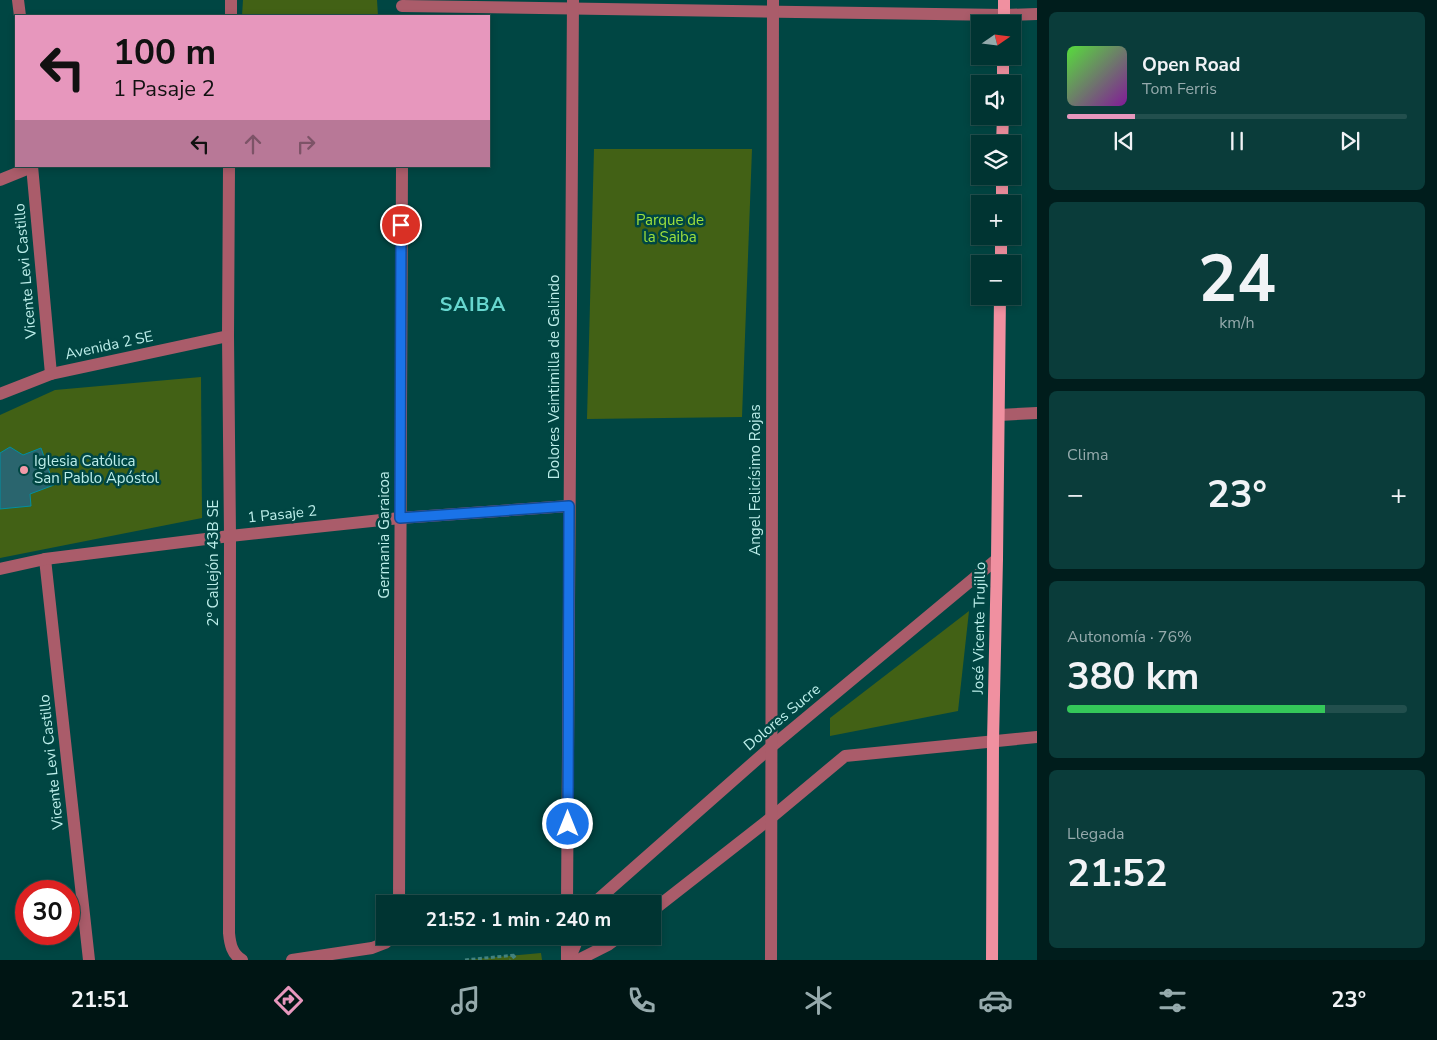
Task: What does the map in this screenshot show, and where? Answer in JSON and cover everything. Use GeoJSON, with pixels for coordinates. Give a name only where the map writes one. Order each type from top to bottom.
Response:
{"type":"FeatureCollection","features":[{"type":"Feature","properties":{"kind":"main road"},"geometry":{"type":"LineString","coordinates":[[1004,0],[1004,15]]}},
{"type":"Feature","properties":{"kind":"main road","name":"José Vicente Trujillo"},"geometry":{"type":"LineString","coordinates":[[992,960],[993,741],[1000,305]]}},
{"type":"Feature","properties":{"kind":"street"},"geometry":{"type":"LineString","coordinates":[[18,0],[20,15]]}},
{"type":"Feature","properties":{"kind":"street"},"geometry":{"type":"LineString","coordinates":[[230,15],[231,0]]}},
{"type":"Feature","properties":{"kind":"street"},"geometry":{"type":"LineString","coordinates":[[402,7],[573,4],[773,6],[971,18]]}},
{"type":"Feature","properties":{"kind":"street","name":"Dolores Veintimilla de Galindo"},"geometry":{"type":"LineString","coordinates":[[567,895],[573,4]]}},
{"type":"Feature","properties":{"kind":"street","name":"Angel Felicísimo Rojas"},"geometry":{"type":"LineString","coordinates":[[771,960],[773,6]]}},
{"type":"Feature","properties":{"kind":"street"},"geometry":{"type":"LineString","coordinates":[[1021,17],[1037,14]]}},
{"type":"Feature","properties":{"kind":"street"},"geometry":{"type":"LineString","coordinates":[[0,180],[30,167]]}},
{"type":"Feature","properties":{"kind":"street","name":"Vicente Levi Castillo"},"geometry":{"type":"LineString","coordinates":[[32,167],[51,374]]}},
{"type":"Feature","properties":{"kind":"street","name":"2º Callejón 43B SE"},"geometry":{"type":"LineString","coordinates":[[229,167],[229,933],[230,945],[240,958]]}},
{"type":"Feature","properties":{"kind":"street","name":"Germania Garaicoa"},"geometry":{"type":"LineString","coordinates":[[399,895],[402,167]]}},
{"type":"Feature","properties":{"kind":"street","name":"Avenida 2 SE"},"geometry":{"type":"LineString","coordinates":[[0,394],[51,374],[228,336]]}},
{"type":"Feature","properties":{"kind":"street"},"geometry":{"type":"LineString","coordinates":[[999,415],[1037,413]]}},
{"type":"Feature","properties":{"kind":"street","name":"1 Pasaje 2"},"geometry":{"type":"LineString","coordinates":[[0,569],[45,559],[230,536],[400,518],[569,506]]}},
{"type":"Feature","properties":{"kind":"street","name":"Vicente Levi Castillo"},"geometry":{"type":"LineString","coordinates":[[45,559],[89,960]]}},
{"type":"Feature","properties":{"kind":"street","name":"Dolores Sucre"},"geometry":{"type":"LineString","coordinates":[[603,895],[771,747],[997,559]]}},
{"type":"Feature","properties":{"kind":"street"},"geometry":{"type":"LineString","coordinates":[[661,904],[772,817],[845,756],[1037,737]]}},
{"type":"Feature","properties":{"kind":"street"},"geometry":{"type":"LineString","coordinates":[[292,960],[372,948],[380,945]]}},
{"type":"Feature","properties":{"kind":"street"},"geometry":{"type":"LineString","coordinates":[[567,945],[568,960]]}},
{"type":"Feature","properties":{"kind":"street"},"geometry":{"type":"LineString","coordinates":[[568,960],[575,945]]}},
{"type":"Feature","properties":{"kind":"street"},"geometry":{"type":"LineString","coordinates":[[578,960],[608,945]]}},
{"type":"Feature","properties":{"kind":"path"},"geometry":{"type":"LineString","coordinates":[[464,960],[516,955],[510,960]]}},
{"type":"Feature","properties":{"kind":"green space"},"geometry":{"type":"Polygon","coordinates":[[[243,0],[377,0],[378,15],[242,15],[243,0]]]}},
{"type":"Feature","properties":{"kind":"green space","name":"Parque de la Saiba"},"geometry":{"type":"Polygon","coordinates":[[[594,149],[752,149],[742,417],[587,419],[594,149]]]}},
{"type":"Feature","properties":{"kind":"green space"},"geometry":{"type":"Polygon","coordinates":[[[201,377],[202,518],[0,558],[0,415],[55,390],[201,377]]]}},
{"type":"Feature","properties":{"kind":"green space"},"geometry":{"type":"Polygon","coordinates":[[[969,611],[958,711],[830,736],[830,718],[969,611]]]}},
{"type":"Feature","properties":{"kind":"green space"},"geometry":{"type":"Polygon","coordinates":[[[541,953],[542,960],[465,960],[541,953]]]}},
{"type":"Feature","properties":{"kind":"building","name":"Iglesia Católica San Pablo Apóstol"},"geometry":{"type":"Polygon","coordinates":[[[10,447],[23,455],[41,448],[54,485],[30,494],[31,506],[0,509],[0,453],[10,447]]]}},
{"type":"Feature","properties":{"kind":"place","name":"Iglesia Católica San Pablo Apóstol"},"geometry":{"type":"Point","coordinates":[24,470]}},
{"type":"Feature","properties":{"kind":"district","name":"SAIBA"},"geometry":{"type":"Point","coordinates":[473,304]}},
{"type":"Feature","properties":{"kind":"route"},"geometry":{"type":"LineString","coordinates":[[401,225],[400,518],[569,506],[568,824]]}}]}
